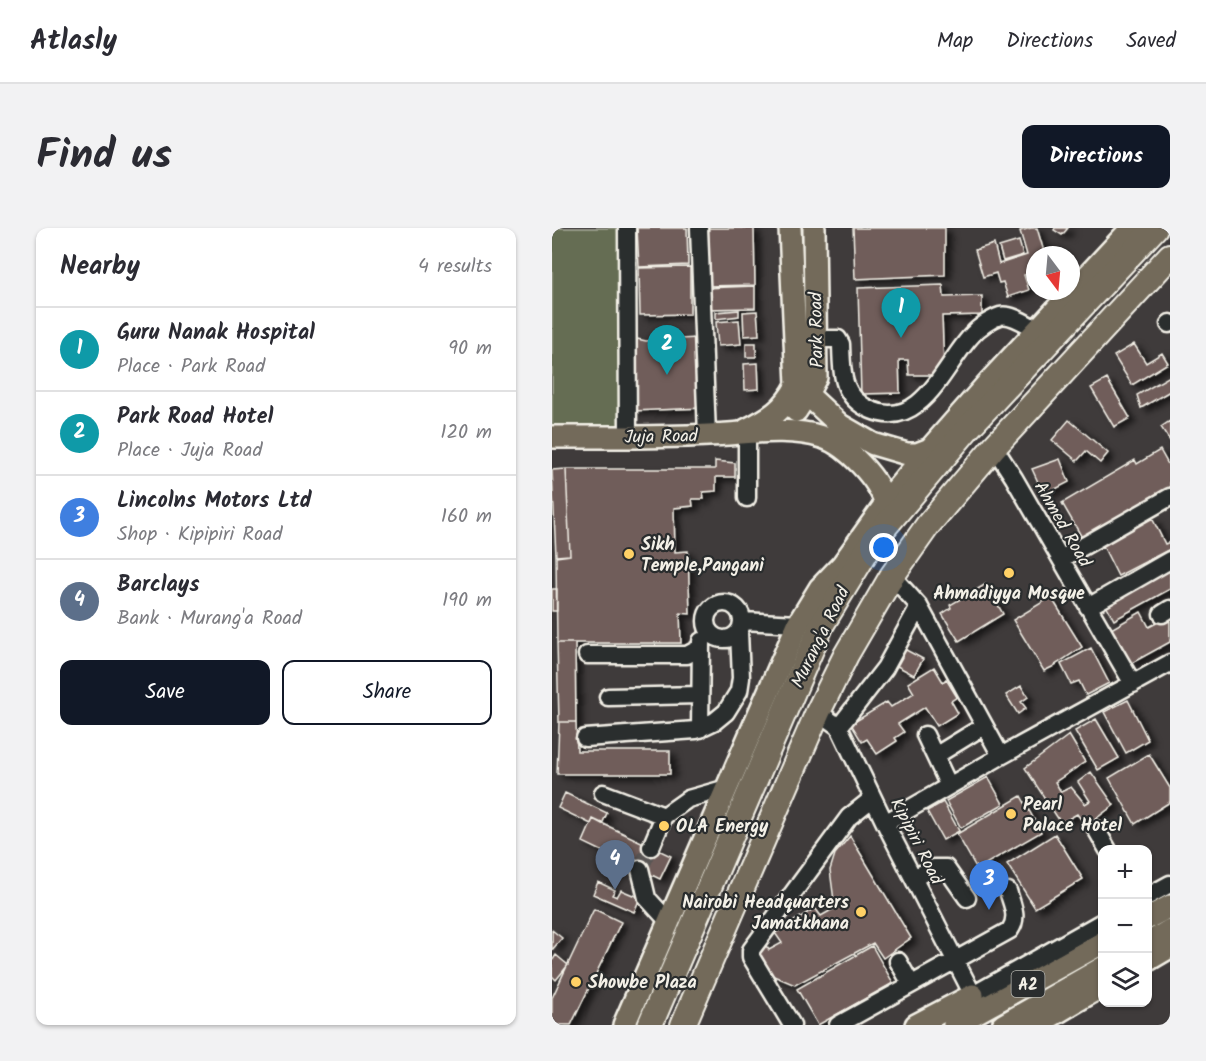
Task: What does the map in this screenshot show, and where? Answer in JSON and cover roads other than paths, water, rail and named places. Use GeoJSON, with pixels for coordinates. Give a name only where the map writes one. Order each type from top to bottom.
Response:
{"type":"FeatureCollection","features":[{"type":"Feature","properties":{"kind":"highway","name":"Murang'a Road"},"geometry":{"type":"LineString","coordinates":[[650,1025],[822,624],[867,539],[1155,228]]}},
{"type":"Feature","properties":{"kind":"highway","name":"Murang'a Road"},"geometry":{"type":"LineString","coordinates":[[683,1025],[818,712],[846,655],[892,576],[928,525],[994,447],[1170,256]]}},
{"type":"Feature","properties":{"kind":"main road","name":"Park Road"},"geometry":{"type":"LineString","coordinates":[[790,228],[802,390],[840,424],[873,444],[907,454],[917,454],[930,449]]}},
{"type":"Feature","properties":{"kind":"main road","name":"Park Road"},"geometry":{"type":"LineString","coordinates":[[802,390],[816,377],[814,228]]}},
{"type":"Feature","properties":{"kind":"main road","name":"Murang'a Road"},"geometry":{"type":"LineString","coordinates":[[867,539],[886,505],[930,449],[1132,228]]}},
{"type":"Feature","properties":{"kind":"main road"},"geometry":{"type":"LineString","coordinates":[[771,432],[791,417],[802,390]]}},
{"type":"Feature","properties":{"kind":"main road"},"geometry":{"type":"LineString","coordinates":[[742,434],[777,412],[802,390]]}},
{"type":"Feature","properties":{"kind":"main road","name":"Juja Road"},"geometry":{"type":"LineString","coordinates":[[552,437],[771,432],[824,437],[842,447],[855,458],[883,494],[886,505]]}},
{"type":"Feature","properties":{"kind":"main road"},"geometry":{"type":"LineString","coordinates":[[624,1025],[798,624],[820,588],[867,539]]}},
{"type":"Feature","properties":{"kind":"main road"},"geometry":{"type":"LineString","coordinates":[[1152,916],[1170,906]]}},
{"type":"Feature","properties":{"kind":"main road"},"geometry":{"type":"LineString","coordinates":[[1152,941],[1170,930]]}},
{"type":"Feature","properties":{"kind":"main road","name":"A2"},"geometry":{"type":"LineString","coordinates":[[954,1025],[1098,945]]}},
{"type":"Feature","properties":{"kind":"main road"},"geometry":{"type":"LineString","coordinates":[[1152,958],[1170,947]]}},
{"type":"Feature","properties":{"kind":"main road"},"geometry":{"type":"LineString","coordinates":[[1003,1025],[1098,970]]}},
{"type":"Feature","properties":{"kind":"main road","name":"A2"},"geometry":{"type":"LineString","coordinates":[[1036,1025],[1098,988]]}},
{"type":"Feature","properties":{"kind":"main road"},"geometry":{"type":"LineString","coordinates":[[916,1025],[973,995]]}},
{"type":"Feature","properties":{"kind":"street"},"geometry":{"type":"LineString","coordinates":[[627,228],[628,437]]}},
{"type":"Feature","properties":{"kind":"street"},"geometry":{"type":"LineString","coordinates":[[699,228],[707,435]]}},
{"type":"Feature","properties":{"kind":"street"},"geometry":{"type":"LineString","coordinates":[[816,339],[838,339],[841,344],[843,381],[860,405],[874,412],[893,414],[907,411],[929,394],[973,334],[991,320],[1002,315],[1038,330]]}},
{"type":"Feature","properties":{"kind":"street"},"geometry":{"type":"LineString","coordinates":[[742,434],[747,498]]}},
{"type":"Feature","properties":{"kind":"street","name":"Ahmed Road"},"geometry":{"type":"LineString","coordinates":[[994,447],[1133,684]]}},
{"type":"Feature","properties":{"kind":"street"},"geometry":{"type":"LineString","coordinates":[[1061,559],[1170,497]]}},
{"type":"Feature","properties":{"kind":"street"},"geometry":{"type":"LineString","coordinates":[[1088,607],[1170,560]]}},
{"type":"Feature","properties":{"kind":"street"},"geometry":{"type":"LineString","coordinates":[[892,576],[919,606],[1001,756]]}},
{"type":"Feature","properties":{"kind":"street"},"geometry":{"type":"LineString","coordinates":[[585,738],[700,729],[726,712],[739,691],[741,626],[739,609],[729,603],[717,603],[708,611],[705,622],[709,633],[718,639],[730,639],[741,626],[798,624]]}},
{"type":"Feature","properties":{"kind":"street"},"geometry":{"type":"LineString","coordinates":[[839,727],[885,668],[919,606]]}},
{"type":"Feature","properties":{"kind":"street"},"geometry":{"type":"LineString","coordinates":[[700,729],[700,648],[706,626]]}},
{"type":"Feature","properties":{"kind":"street"},"geometry":{"type":"LineString","coordinates":[[587,655],[687,655],[700,648]]}},
{"type":"Feature","properties":{"kind":"street"},"geometry":{"type":"LineString","coordinates":[[885,823],[1170,663]]}},
{"type":"Feature","properties":{"kind":"street"},"geometry":{"type":"LineString","coordinates":[[608,697],[700,695]]}},
{"type":"Feature","properties":{"kind":"street","name":"Kipipiri Road"},"geometry":{"type":"LineString","coordinates":[[818,712],[839,727],[973,995]]}},
{"type":"Feature","properties":{"kind":"street"},"geometry":{"type":"LineString","coordinates":[[935,756],[974,732]]}},
{"type":"Feature","properties":{"kind":"street"},"geometry":{"type":"LineString","coordinates":[[926,735],[949,786]]}},
{"type":"Feature","properties":{"kind":"street"},"geometry":{"type":"LineString","coordinates":[[651,847],[663,816],[688,799],[727,788]]}},
{"type":"Feature","properties":{"kind":"street"},"geometry":{"type":"LineString","coordinates":[[603,793],[663,816]]}},
{"type":"Feature","properties":{"kind":"street"},"geometry":{"type":"LineString","coordinates":[[792,1025],[751,957],[750,950],[849,817],[873,798]]}},
{"type":"Feature","properties":{"kind":"street"},"geometry":{"type":"LineString","coordinates":[[1096,829],[1106,845]]}},
{"type":"Feature","properties":{"kind":"street"},"geometry":{"type":"LineString","coordinates":[[913,878],[934,868],[946,868],[967,898]]}},
{"type":"Feature","properties":{"kind":"street"},"geometry":{"type":"LineString","coordinates":[[640,869],[647,898],[669,922]]}},
{"type":"Feature","properties":{"kind":"street"},"geometry":{"type":"LineString","coordinates":[[1152,894],[1170,884]]}},
{"type":"Feature","properties":{"kind":"street"},"geometry":{"type":"LineString","coordinates":[[838,1025],[956,962],[1010,930],[1016,921],[1016,915],[1008,891]]}},
{"type":"Feature","properties":{"kind":"street"},"geometry":{"type":"LineString","coordinates":[[973,995],[1098,924]]}},
{"type":"Feature","properties":{"kind":"street"},"geometry":{"type":"LineString","coordinates":[[898,961],[911,984]]}},
{"type":"Feature","properties":{"kind":"tunnel"},"geometry":{"type":"LineString","coordinates":[[640,869],[651,847]]}},
{"type":"Feature","properties":{"kind":"place","name":"Guru Nanak Hospital"},"geometry":{"type":"Point","coordinates":[901,338]}},
{"type":"Feature","properties":{"kind":"place","name":"Park Road Hotel"},"geometry":{"type":"Point","coordinates":[667,375]}},
{"type":"Feature","properties":{"kind":"place","name":"Sikh Temple,Pangani"},"geometry":{"type":"Point","coordinates":[629,554]}},
{"type":"Feature","properties":{"kind":"place","name":"Ahmadiyya Mosque"},"geometry":{"type":"Point","coordinates":[1009,573]}},
{"type":"Feature","properties":{"kind":"place","name":"Pearl Palace Hotel"},"geometry":{"type":"Point","coordinates":[1011,814]}},
{"type":"Feature","properties":{"kind":"place","name":"OLA Energy"},"geometry":{"type":"Point","coordinates":[664,826]}},
{"type":"Feature","properties":{"kind":"place","name":"Barclays"},"geometry":{"type":"Point","coordinates":[615,890]}},
{"type":"Feature","properties":{"kind":"place","name":"Lincolns Motors Ltd"},"geometry":{"type":"Point","coordinates":[989,910]}},
{"type":"Feature","properties":{"kind":"place","name":"Nairobi Headquarters Jamatkhana"},"geometry":{"type":"Point","coordinates":[861,912]}},
{"type":"Feature","properties":{"kind":"place","name":"Showbe Plaza"},"geometry":{"type":"Point","coordinates":[576,982]}}]}
